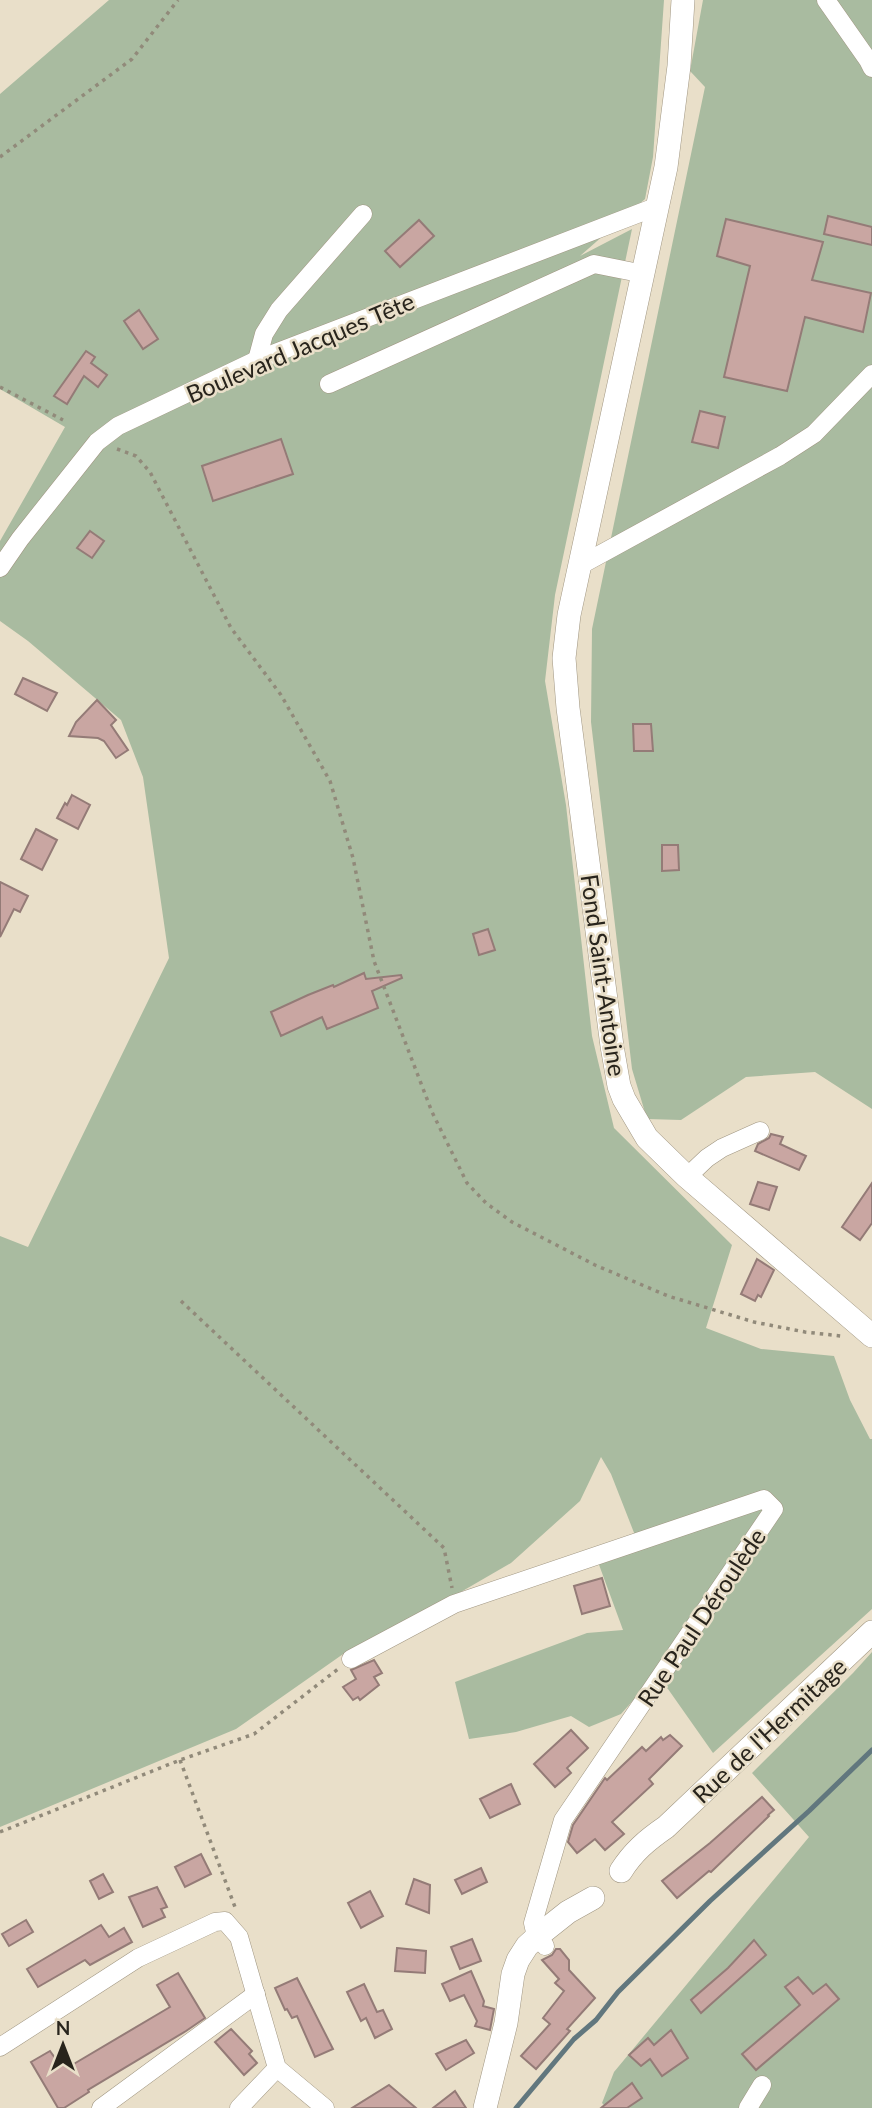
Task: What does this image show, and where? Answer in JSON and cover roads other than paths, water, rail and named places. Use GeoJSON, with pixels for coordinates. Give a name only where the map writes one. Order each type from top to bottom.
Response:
{"type":"FeatureCollection","features":[{"type":"Feature","properties":{"kind":"main road"},"geometry":{"type":"LineString","coordinates":[[658,205],[666,167],[677,82],[683,0]]}},
{"type":"Feature","properties":{"kind":"main road","name":"Fond Saint-Antoine"},"geometry":{"type":"LineString","coordinates":[[658,205],[579,566],[564,658],[619,1086],[647,1138],[687,1177],[870,1334]]}},
{"type":"Feature","properties":{"kind":"main road","name":"Rue de l'Hermitage"},"geometry":{"type":"LineString","coordinates":[[484,2101],[510,2001],[541,1941],[580,1913],[621,1871],[638,1861],[657,1843],[666,1827],[872,1632]]}},
{"type":"Feature","properties":{"kind":"street"},"geometry":{"type":"LineString","coordinates":[[826,0],[872,68]]}},
{"type":"Feature","properties":{"kind":"street","name":"Boulevard Jacques Tête"},"geometry":{"type":"LineString","coordinates":[[0,568],[97,442],[118,426],[257,360],[658,205]]}},
{"type":"Feature","properties":{"kind":"street"},"geometry":{"type":"LineString","coordinates":[[257,360],[264,334],[279,310],[363,214]]}},
{"type":"Feature","properties":{"kind":"street"},"geometry":{"type":"LineString","coordinates":[[330,384],[594,264],[644,274]]}},
{"type":"Feature","properties":{"kind":"street"},"geometry":{"type":"LineString","coordinates":[[579,566],[803,442],[872,374]]}},
{"type":"Feature","properties":{"kind":"street"},"geometry":{"type":"LineString","coordinates":[[687,1177],[722,1147],[760,1131]]}},
{"type":"Feature","properties":{"kind":"street","name":"Rue Paul Déroulède"},"geometry":{"type":"LineString","coordinates":[[351,1659],[454,1604],[764,1499],[774,1509],[563,1820],[533,1920],[533,1928],[541,1941]]}},
{"type":"Feature","properties":{"kind":"street"},"geometry":{"type":"LineString","coordinates":[[0,2047],[138,1958],[215,1922],[225,1922],[239,1937],[277,2068],[325,2108]]}},
{"type":"Feature","properties":{"kind":"street"},"geometry":{"type":"LineString","coordinates":[[101,2108],[256,1994]]}},
{"type":"Feature","properties":{"kind":"street"},"geometry":{"type":"LineString","coordinates":[[239,2108],[277,2068]]}},
{"type":"Feature","properties":{"kind":"street"},"geometry":{"type":"LineString","coordinates":[[748,2108],[762,2084]]}},
{"type":"Feature","properties":{"kind":"waterway"},"geometry":{"type":"LineString","coordinates":[[516,2108],[618,1992],[710,1901],[872,1750]]}}]}
